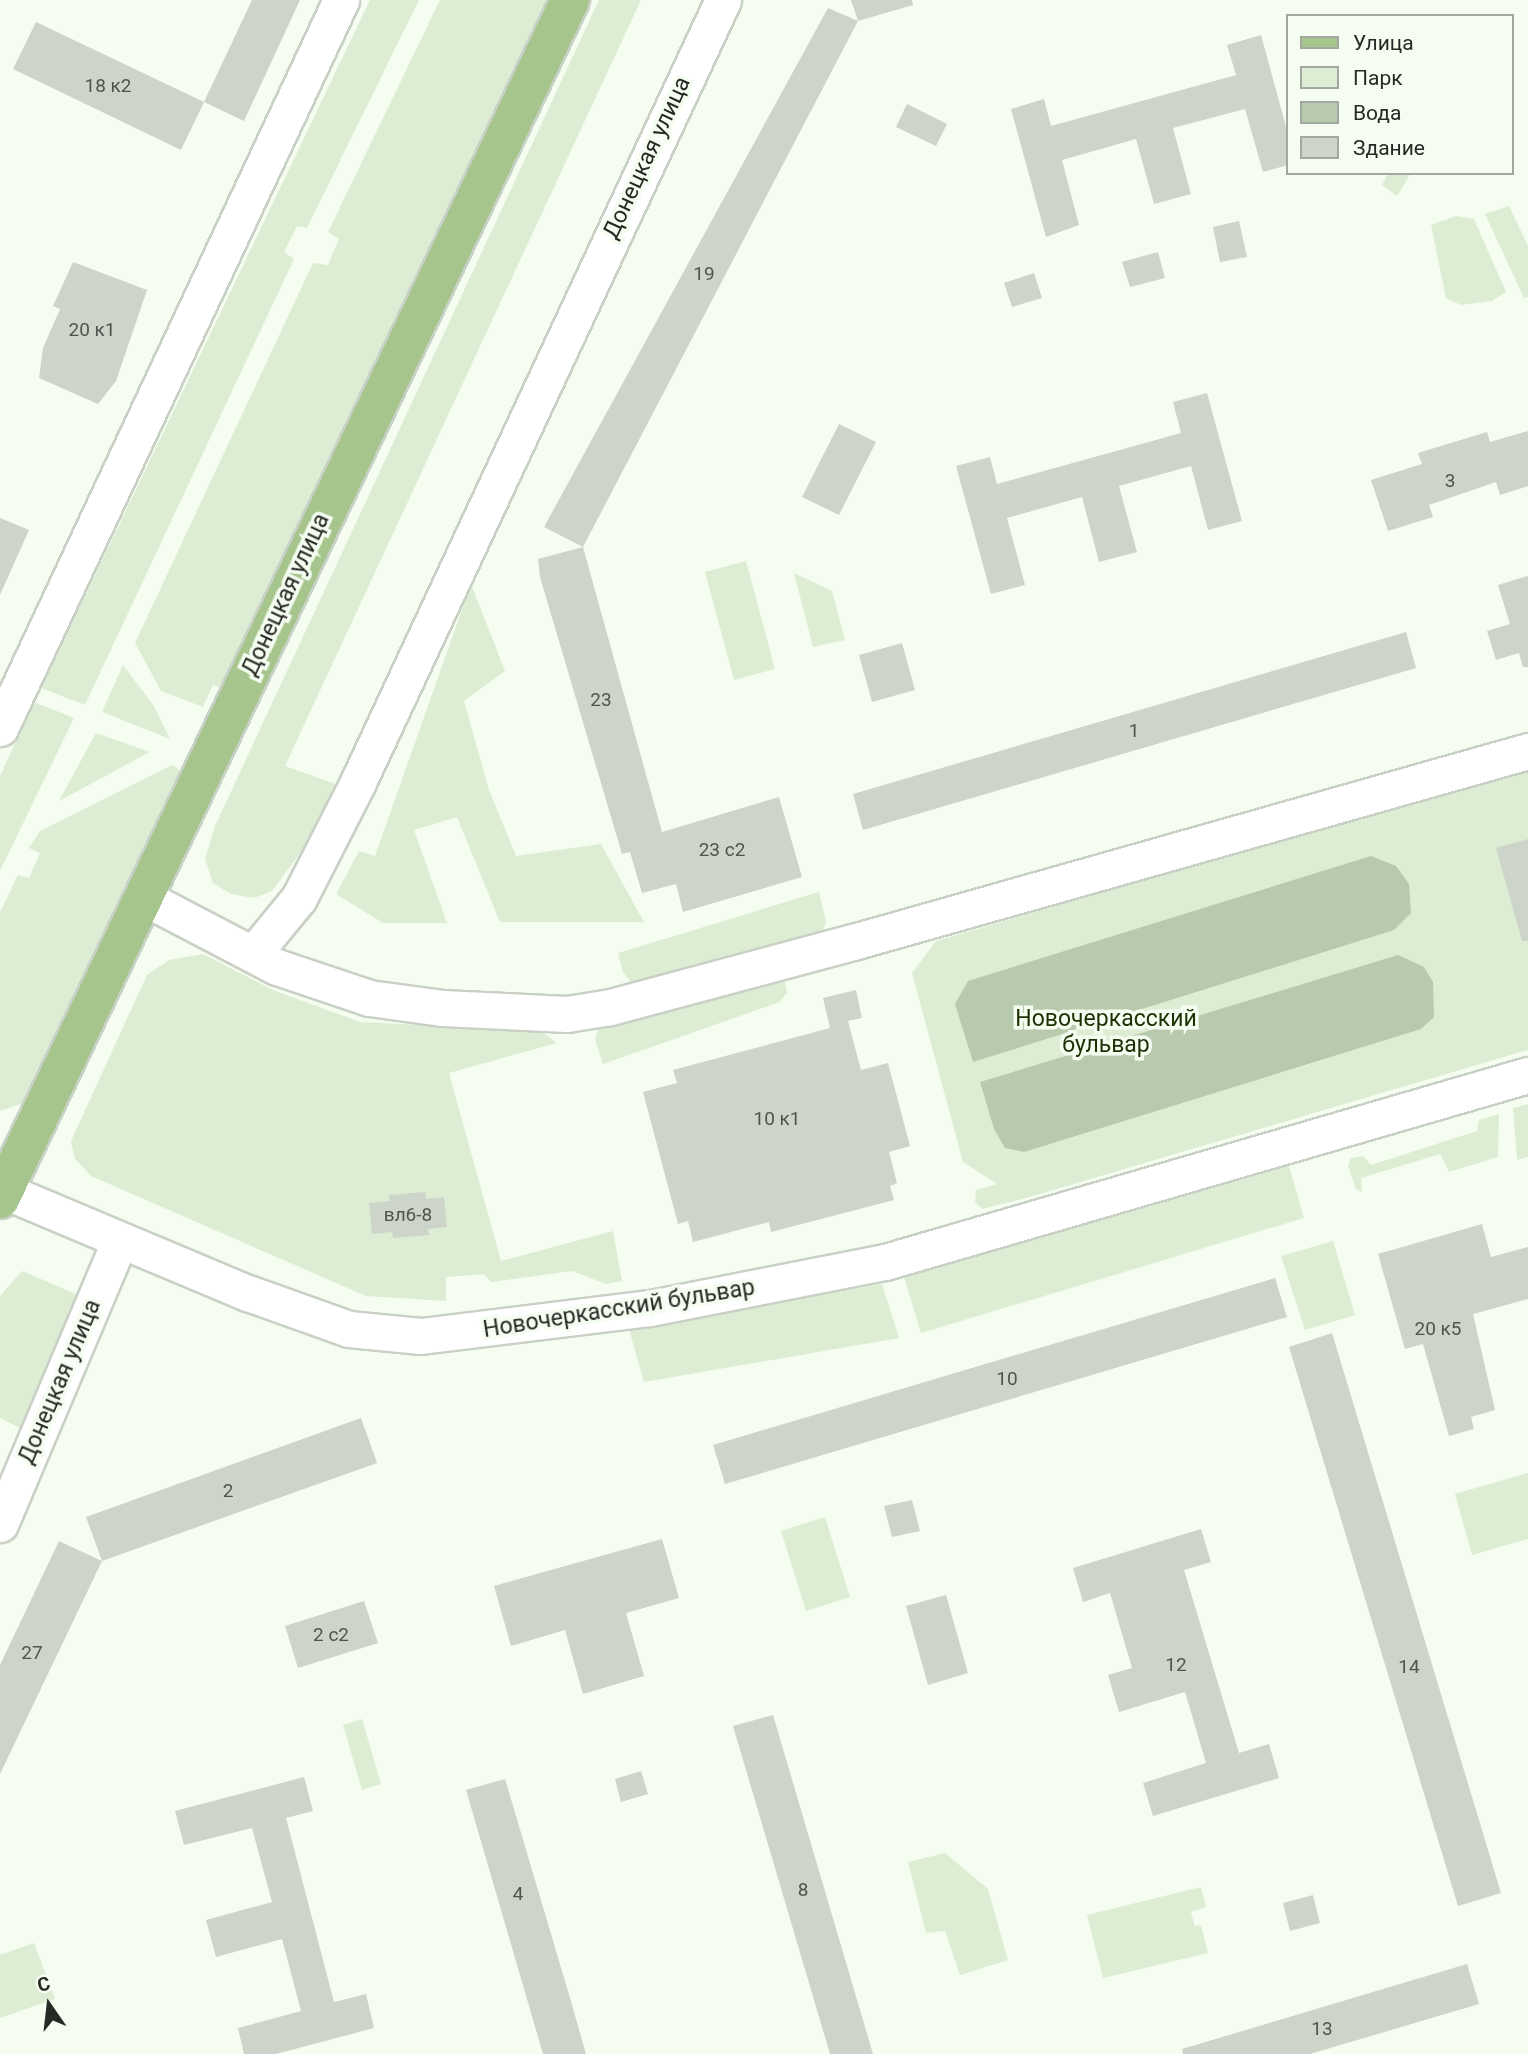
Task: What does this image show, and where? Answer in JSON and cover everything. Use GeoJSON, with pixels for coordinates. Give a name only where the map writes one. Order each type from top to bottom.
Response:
{"type":"FeatureCollection","features":[{"type":"Feature","properties":{"kind":"main road","name":"Донецкая улица"},"geometry":{"type":"LineString","coordinates":[[1,1193],[570,0]]}},
{"type":"Feature","properties":{"kind":"street"},"geometry":{"type":"LineString","coordinates":[[0,729],[341,0]]}},
{"type":"Feature","properties":{"kind":"street","name":"Донецкая улица"},"geometry":{"type":"LineString","coordinates":[[253,954],[299,898],[358,782],[723,0]]}},
{"type":"Feature","properties":{"kind":"street"},"geometry":{"type":"LineString","coordinates":[[143,897],[277,967],[369,998],[443,1008],[567,1014],[610,1007],[853,942],[1528,751]]}},
{"type":"Feature","properties":{"kind":"street","name":"Новочеркасский бульвар"},"geometry":{"type":"LineString","coordinates":[[1,1193],[349,1328],[421,1336],[489,1330],[650,1308],[885,1262],[1528,1075]]}},
{"type":"Feature","properties":{"kind":"street","name":"Донецкая улица"},"geometry":{"type":"LineString","coordinates":[[0,1524],[120,1240]]}},
{"type":"Feature","properties":{"kind":"green space"},"geometry":{"type":"Polygon","coordinates":[[[370,0],[419,0],[307,228],[297,226],[284,252],[294,259],[85,705],[41,688],[370,0]]]}},
{"type":"Feature","properties":{"kind":"green space"},"geometry":{"type":"Polygon","coordinates":[[[440,0],[547,0],[228,690],[213,685],[203,707],[161,691],[135,643],[313,263],[328,265],[339,239],[328,232],[440,0]]]}},
{"type":"Feature","properties":{"kind":"green space"},"geometry":{"type":"Polygon","coordinates":[[[599,0],[641,0],[285,766],[338,785],[304,848],[272,891],[254,898],[231,894],[213,883],[205,859],[215,826],[599,0]]]}},
{"type":"Feature","properties":{"kind":"green space"},"geometry":{"type":"Polygon","coordinates":[[[1387,175],[1410,175],[1397,196],[1382,185],[1387,175]]]}},
{"type":"Feature","properties":{"kind":"green space"},"geometry":{"type":"Polygon","coordinates":[[[1509,206],[1528,246],[1528,297],[1524,298],[1485,214],[1509,206]]]}},
{"type":"Feature","properties":{"kind":"green space"},"geometry":{"type":"Polygon","coordinates":[[[1456,216],[1474,219],[1506,292],[1492,301],[1461,305],[1446,298],[1431,225],[1456,216]]]}},
{"type":"Feature","properties":{"kind":"green space"},"geometry":{"type":"Polygon","coordinates":[[[746,561],[775,669],[734,680],[705,572],[746,561]]]}},
{"type":"Feature","properties":{"kind":"green space"},"geometry":{"type":"Polygon","coordinates":[[[794,573],[832,591],[845,640],[813,647],[794,573]]]}},
{"type":"Feature","properties":{"kind":"green space"},"geometry":{"type":"Polygon","coordinates":[[[471,584],[505,671],[464,701],[489,790],[516,856],[601,844],[644,922],[500,922],[457,817],[414,830],[447,923],[383,923],[336,894],[359,851],[375,856],[471,584]]]}},
{"type":"Feature","properties":{"kind":"green space"},"geometry":{"type":"Polygon","coordinates":[[[123,665],[154,706],[170,739],[102,712],[123,665]]]}},
{"type":"Feature","properties":{"kind":"green space"},"geometry":{"type":"Polygon","coordinates":[[[34,702],[74,718],[0,871],[0,776],[34,702]]]}},
{"type":"Feature","properties":{"kind":"green space"},"geometry":{"type":"Polygon","coordinates":[[[96,733],[150,752],[59,801],[96,733]]]}},
{"type":"Feature","properties":{"kind":"green space"},"geometry":{"type":"Polygon","coordinates":[[[172,765],[185,774],[27,1102],[0,1111],[0,912],[18,875],[29,878],[40,853],[29,848],[40,831],[172,765]]]}},
{"type":"Feature","properties":{"kind":"green space","name":"Новочеркасский бульвар"},"geometry":{"type":"Polygon","coordinates":[[[1528,767],[1528,1050],[1026,1198],[982,1209],[975,1202],[976,1190],[997,1184],[963,1162],[912,973],[936,941],[1528,767]]]}},
{"type":"Feature","properties":{"kind":"green space"},"geometry":{"type":"Polygon","coordinates":[[[819,892],[826,922],[821,935],[633,985],[623,972],[618,953],[819,892]]]}},
{"type":"Feature","properties":{"kind":"green space"},"geometry":{"type":"Polygon","coordinates":[[[203,954],[273,990],[360,1022],[541,1031],[557,1043],[449,1073],[501,1261],[613,1231],[622,1281],[606,1284],[572,1271],[491,1282],[484,1274],[446,1277],[446,1301],[366,1296],[91,1176],[75,1159],[71,1141],[147,975],[169,960],[203,954]]]}},
{"type":"Feature","properties":{"kind":"green space"},"geometry":{"type":"Polygon","coordinates":[[[784,979],[787,992],[780,1002],[603,1064],[595,1039],[599,1029],[784,979]]]}},
{"type":"Feature","properties":{"kind":"green space"},"geometry":{"type":"Polygon","coordinates":[[[1528,1104],[1528,1157],[1517,1160],[1513,1108],[1528,1104]]]}},
{"type":"Feature","properties":{"kind":"green space"},"geometry":{"type":"Polygon","coordinates":[[[1499,1114],[1498,1157],[1449,1172],[1440,1154],[1361,1178],[1362,1192],[1356,1189],[1348,1165],[1351,1158],[1363,1156],[1371,1165],[1477,1131],[1479,1120],[1499,1114]]]}},
{"type":"Feature","properties":{"kind":"green space"},"geometry":{"type":"Polygon","coordinates":[[[1289,1166],[1304,1218],[921,1333],[904,1277],[1289,1166]]]}},
{"type":"Feature","properties":{"kind":"green space"},"geometry":{"type":"Polygon","coordinates":[[[1333,1241],[1355,1315],[1305,1330],[1281,1256],[1333,1241]]]}},
{"type":"Feature","properties":{"kind":"green space"},"geometry":{"type":"Polygon","coordinates":[[[22,1271],[83,1297],[20,1428],[0,1418],[0,1296],[22,1271]]]}},
{"type":"Feature","properties":{"kind":"green space"},"geometry":{"type":"Polygon","coordinates":[[[882,1284],[899,1338],[644,1382],[629,1329],[882,1284]]]}},
{"type":"Feature","properties":{"kind":"green space"},"geometry":{"type":"Polygon","coordinates":[[[1528,1473],[1528,1539],[1472,1555],[1455,1494],[1528,1473]]]}},
{"type":"Feature","properties":{"kind":"green space"},"geometry":{"type":"Polygon","coordinates":[[[825,1517],[850,1597],[806,1611],[781,1531],[825,1517]]]}},
{"type":"Feature","properties":{"kind":"green space"},"geometry":{"type":"Polygon","coordinates":[[[362,1719],[381,1784],[362,1790],[343,1725],[362,1719]]]}},
{"type":"Feature","properties":{"kind":"green space"},"geometry":{"type":"Polygon","coordinates":[[[945,1853],[988,1889],[1008,1960],[960,1975],[945,1931],[926,1933],[908,1862],[945,1853]]]}},
{"type":"Feature","properties":{"kind":"green space"},"geometry":{"type":"Polygon","coordinates":[[[1201,1887],[1206,1907],[1191,1912],[1195,1926],[1201,1925],[1208,1953],[1103,1978],[1087,1915],[1201,1887]]]}},
{"type":"Feature","properties":{"kind":"green space"},"geometry":{"type":"Polygon","coordinates":[[[34,1943],[55,1999],[0,2018],[0,1955],[34,1943]]]}},
{"type":"Feature","properties":{"kind":"water"},"geometry":{"type":"Polygon","coordinates":[[[1371,856],[1396,866],[1409,884],[1411,913],[1394,930],[973,1062],[955,1004],[968,981],[1371,856]]]}},
{"type":"Feature","properties":{"kind":"water"},"geometry":{"type":"Polygon","coordinates":[[[1398,955],[1424,967],[1433,982],[1434,1017],[1421,1029],[1024,1152],[1005,1148],[994,1129],[980,1082],[1398,955]]]}},
{"type":"Feature","properties":{"kind":"building"},"geometry":{"type":"Polygon","coordinates":[[[252,0],[300,0],[244,121],[204,102],[252,0]]]}},
{"type":"Feature","properties":{"kind":"building"},"geometry":{"type":"Polygon","coordinates":[[[851,0],[912,0],[913,5],[858,21],[851,0]]]}},
{"type":"Feature","properties":{"kind":"building"},"geometry":{"type":"Polygon","coordinates":[[[828,8],[858,21],[583,547],[544,527],[828,8]]]}},
{"type":"Feature","properties":{"kind":"building"},"geometry":{"type":"Polygon","coordinates":[[[36,22],[204,102],[181,150],[13,69],[36,22]]]}},
{"type":"Feature","properties":{"kind":"building"},"geometry":{"type":"Polygon","coordinates":[[[1261,35],[1286,127],[1286,166],[1263,172],[1245,109],[1173,128],[1191,194],[1154,204],[1136,139],[1062,160],[1079,225],[1046,237],[1011,109],[1044,99],[1051,126],[1236,75],[1227,45],[1261,35]]]}},
{"type":"Feature","properties":{"kind":"building"},"geometry":{"type":"Polygon","coordinates":[[[907,104],[947,124],[936,146],[896,127],[907,104]]]}},
{"type":"Feature","properties":{"kind":"building"},"geometry":{"type":"Polygon","coordinates":[[[1239,221],[1247,257],[1220,262],[1213,227],[1239,221]]]}},
{"type":"Feature","properties":{"kind":"building"},"geometry":{"type":"Polygon","coordinates":[[[1158,252],[1165,278],[1130,287],[1122,262],[1158,252]]]}},
{"type":"Feature","properties":{"kind":"building"},"geometry":{"type":"Polygon","coordinates":[[[73,262],[147,290],[116,381],[98,404],[39,378],[43,348],[60,309],[53,306],[73,262]]]}},
{"type":"Feature","properties":{"kind":"building"},"geometry":{"type":"Polygon","coordinates":[[[1034,273],[1042,298],[1012,307],[1004,283],[1034,273]]]}},
{"type":"Feature","properties":{"kind":"building"},"geometry":{"type":"Polygon","coordinates":[[[1207,393],[1242,521],[1208,530],[1191,466],[1119,486],[1137,552],[1099,562],[1082,497],[1007,518],[1025,585],[991,594],[956,466],[990,457],[997,484],[1181,433],[1173,402],[1207,393]]]}},
{"type":"Feature","properties":{"kind":"building"},"geometry":{"type":"Polygon","coordinates":[[[839,424],[876,442],[839,515],[802,497],[839,424]]]}},
{"type":"Feature","properties":{"kind":"building"},"geometry":{"type":"Polygon","coordinates":[[[1528,431],[1528,486],[1500,495],[1496,482],[1429,505],[1433,517],[1388,531],[1371,480],[1422,464],[1418,453],[1487,432],[1490,442],[1528,431]]]}},
{"type":"Feature","properties":{"kind":"building"},"geometry":{"type":"Polygon","coordinates":[[[0,518],[29,530],[0,595],[0,518]]]}},
{"type":"Feature","properties":{"kind":"building"},"geometry":{"type":"Polygon","coordinates":[[[583,547],[662,832],[779,797],[802,877],[683,912],[676,884],[642,893],[630,852],[622,854],[540,577],[538,559],[583,547]]]}},
{"type":"Feature","properties":{"kind":"building"},"geometry":{"type":"Polygon","coordinates":[[[1528,576],[1528,667],[1523,667],[1519,653],[1496,660],[1487,631],[1510,624],[1498,585],[1528,576]]]}},
{"type":"Feature","properties":{"kind":"building"},"geometry":{"type":"Polygon","coordinates":[[[1406,632],[1416,668],[863,830],[853,794],[1406,632]]]}},
{"type":"Feature","properties":{"kind":"building"},"geometry":{"type":"Polygon","coordinates":[[[902,643],[915,690],[872,702],[859,655],[902,643]]]}},
{"type":"Feature","properties":{"kind":"building"},"geometry":{"type":"Polygon","coordinates":[[[1528,839],[1528,941],[1522,941],[1496,848],[1528,839]]]}},
{"type":"Feature","properties":{"kind":"building"},"geometry":{"type":"Polygon","coordinates":[[[856,990],[862,1018],[848,1021],[861,1070],[888,1063],[910,1146],[889,1152],[897,1183],[890,1186],[894,1200],[771,1232],[769,1222],[693,1242],[688,1221],[678,1224],[643,1092],[677,1083],[673,1070],[830,1028],[823,998],[856,990]]]}},
{"type":"Feature","properties":{"kind":"building"},"geometry":{"type":"Polygon","coordinates":[[[425,1192],[426,1199],[444,1197],[447,1227],[428,1229],[429,1235],[393,1238],[392,1232],[372,1234],[369,1203],[390,1201],[389,1195],[425,1192]]]}},
{"type":"Feature","properties":{"kind":"building"},"geometry":{"type":"Polygon","coordinates":[[[1482,1224],[1491,1257],[1528,1247],[1528,1299],[1473,1314],[1495,1410],[1471,1417],[1474,1429],[1449,1436],[1423,1344],[1405,1349],[1378,1254],[1482,1224]]]}},
{"type":"Feature","properties":{"kind":"building"},"geometry":{"type":"Polygon","coordinates":[[[1275,1278],[1287,1317],[725,1484],[713,1445],[1275,1278]]]}},
{"type":"Feature","properties":{"kind":"building"},"geometry":{"type":"Polygon","coordinates":[[[1332,1333],[1501,1893],[1458,1906],[1289,1347],[1332,1333]]]}},
{"type":"Feature","properties":{"kind":"building"},"geometry":{"type":"Polygon","coordinates":[[[361,1418],[377,1463],[102,1561],[86,1517],[361,1418]]]}},
{"type":"Feature","properties":{"kind":"building"},"geometry":{"type":"Polygon","coordinates":[[[912,1500],[920,1531],[892,1537],[884,1506],[912,1500]]]}},
{"type":"Feature","properties":{"kind":"building"},"geometry":{"type":"Polygon","coordinates":[[[1201,1529],[1211,1562],[1184,1570],[1239,1753],[1269,1744],[1279,1778],[1153,1816],[1143,1783],[1206,1763],[1185,1692],[1119,1712],[1108,1675],[1132,1668],[1110,1593],[1083,1602],[1073,1568],[1201,1529]]]}},
{"type":"Feature","properties":{"kind":"building"},"geometry":{"type":"Polygon","coordinates":[[[662,1539],[679,1598],[626,1613],[644,1676],[583,1694],[565,1630],[511,1646],[494,1586],[662,1539]]]}},
{"type":"Feature","properties":{"kind":"building"},"geometry":{"type":"Polygon","coordinates":[[[59,1541],[102,1561],[0,1774],[0,1665],[59,1541]]]}},
{"type":"Feature","properties":{"kind":"building"},"geometry":{"type":"Polygon","coordinates":[[[946,1595],[968,1673],[928,1685],[906,1606],[946,1595]]]}},
{"type":"Feature","properties":{"kind":"building"},"geometry":{"type":"Polygon","coordinates":[[[364,1601],[378,1643],[298,1668],[285,1626],[364,1601]]]}},
{"type":"Feature","properties":{"kind":"building"},"geometry":{"type":"Polygon","coordinates":[[[773,1715],[873,2054],[830,2054],[733,1726],[773,1715]]]}},
{"type":"Feature","properties":{"kind":"building"},"geometry":{"type":"Polygon","coordinates":[[[641,1771],[648,1794],[621,1802],[615,1779],[641,1771]]]}},
{"type":"Feature","properties":{"kind":"building"},"geometry":{"type":"Polygon","coordinates":[[[304,1777],[313,1811],[286,1818],[334,2002],[366,1994],[374,2028],[276,2054],[244,2054],[238,2028],[301,2011],[282,1939],[216,1957],[206,1920],[272,1902],[252,1828],[184,1845],[175,1811],[304,1777]]]}},
{"type":"Feature","properties":{"kind":"building"},"geometry":{"type":"Polygon","coordinates":[[[505,1779],[586,2054],[543,2054],[466,1790],[505,1779]]]}},
{"type":"Feature","properties":{"kind":"building"},"geometry":{"type":"Polygon","coordinates":[[[1313,1895],[1320,1923],[1290,1931],[1283,1903],[1313,1895]]]}},
{"type":"Feature","properties":{"kind":"building"},"geometry":{"type":"Polygon","coordinates":[[[1467,1964],[1479,2004],[1310,2054],[1183,2054],[1182,2049],[1467,1964]]]}}]}
